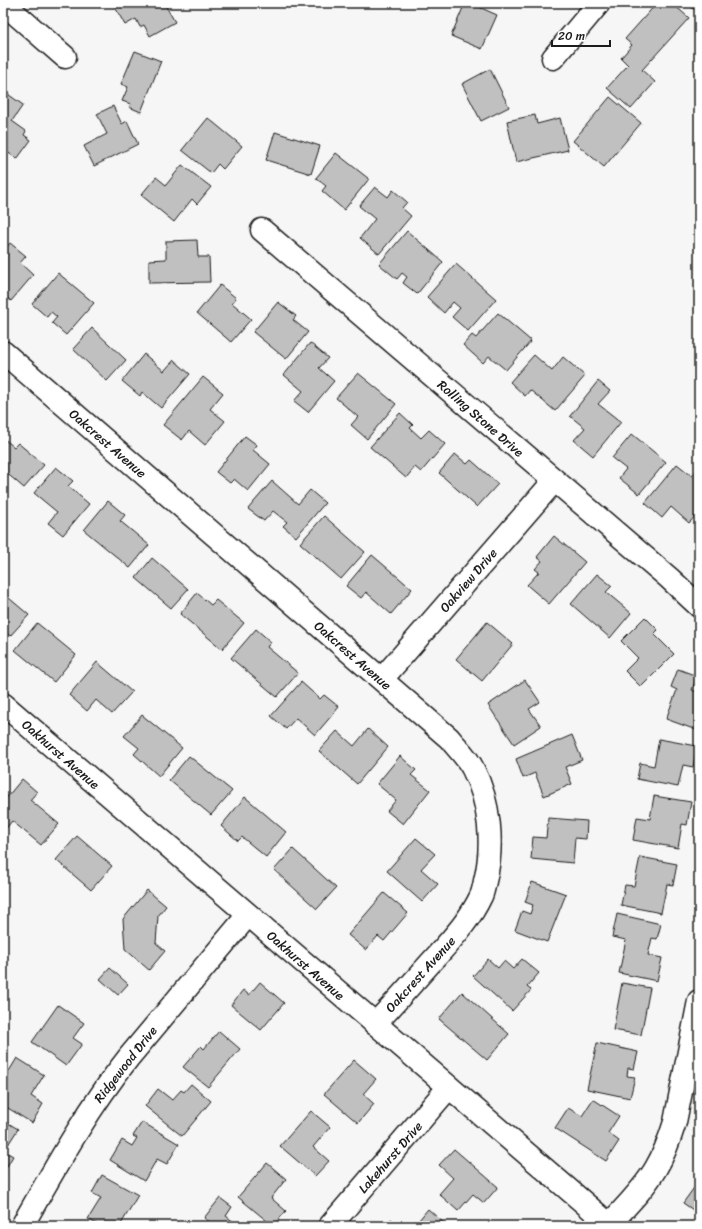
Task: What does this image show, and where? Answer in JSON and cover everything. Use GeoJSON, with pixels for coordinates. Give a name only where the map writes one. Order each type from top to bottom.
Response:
{"type":"FeatureCollection","features":[{"type":"Feature","properties":{"kind":"street"},"geometry":{"type":"LineString","coordinates":[[3,3],[65,57]]}},
{"type":"Feature","properties":{"kind":"street"},"geometry":{"type":"LineString","coordinates":[[553,58],[599,3]]}},
{"type":"Feature","properties":{"kind":"street","name":"Rolling Stone Drive"},"geometry":{"type":"LineString","coordinates":[[262,230],[663,573],[699,606]]}},
{"type":"Feature","properties":{"kind":"street","name":"Oakcrest Avenue"},"geometry":{"type":"LineString","coordinates":[[3,352],[449,738],[462,752],[473,768],[480,783],[485,801],[489,826],[487,873],[481,895],[469,916],[454,936],[375,1024]]}},
{"type":"Feature","properties":{"kind":"street","name":"Oakview Drive"},"geometry":{"type":"LineString","coordinates":[[382,679],[554,481]]}},
{"type":"Feature","properties":{"kind":"street","name":"Oakhurst Avenue"},"geometry":{"type":"LineString","coordinates":[[3,704],[610,1225]]}},
{"type":"Feature","properties":{"kind":"street","name":"Ridgewood Drive"},"geometry":{"type":"LineString","coordinates":[[22,1226],[57,1165],[110,1080],[248,915]]}},
{"type":"Feature","properties":{"kind":"street"},"geometry":{"type":"LineString","coordinates":[[610,1225],[638,1193],[656,1168],[670,1140],[675,1122],[699,1001]]}},
{"type":"Feature","properties":{"kind":"street","name":"Lakehurst Drive"},"geometry":{"type":"LineString","coordinates":[[330,1226],[449,1088]]}},
{"type":"Feature","properties":{"kind":"building"},"geometry":{"type":"Polygon","coordinates":[[[123,3],[164,3],[175,22],[150,36],[144,25],[140,27],[136,19],[125,25],[115,7],[123,3]]]}},
{"type":"Feature","properties":{"kind":"building"},"geometry":{"type":"Polygon","coordinates":[[[465,3],[470,3],[497,15],[482,49],[451,36],[465,3]]]}},
{"type":"Feature","properties":{"kind":"building"},"geometry":{"type":"Polygon","coordinates":[[[657,3],[672,3],[689,18],[642,70],[655,82],[631,109],[607,88],[628,65],[621,58],[632,45],[625,39],[657,3]]]}},
{"type":"Feature","properties":{"kind":"building"},"geometry":{"type":"Polygon","coordinates":[[[686,3],[699,3],[699,5],[695,10],[686,3]]]}},
{"type":"Feature","properties":{"kind":"building"},"geometry":{"type":"Polygon","coordinates":[[[135,51],[161,61],[141,112],[129,107],[131,104],[122,101],[128,87],[121,84],[135,51]]]}},
{"type":"Feature","properties":{"kind":"building"},"geometry":{"type":"Polygon","coordinates":[[[490,69],[509,107],[481,121],[462,84],[490,69]]]}},
{"type":"Feature","properties":{"kind":"building"},"geometry":{"type":"Polygon","coordinates":[[[5,92],[23,105],[12,121],[26,131],[24,135],[31,140],[17,159],[3,149],[3,95],[5,92]]]}},
{"type":"Feature","properties":{"kind":"building"},"geometry":{"type":"Polygon","coordinates":[[[610,97],[641,123],[604,167],[573,141],[610,97]]]}},
{"type":"Feature","properties":{"kind":"building"},"geometry":{"type":"Polygon","coordinates":[[[113,106],[122,124],[127,121],[138,144],[94,166],[84,146],[107,134],[97,114],[113,106]]]}},
{"type":"Feature","properties":{"kind":"building"},"geometry":{"type":"Polygon","coordinates":[[[535,115],[537,124],[560,118],[568,150],[516,162],[507,121],[535,115]]]}},
{"type":"Feature","properties":{"kind":"building"},"geometry":{"type":"Polygon","coordinates":[[[208,118],[242,146],[223,169],[218,164],[211,173],[182,150],[208,118]]]}},
{"type":"Feature","properties":{"kind":"building"},"geometry":{"type":"Polygon","coordinates":[[[275,132],[320,146],[311,174],[266,160],[275,132]]]}},
{"type":"Feature","properties":{"kind":"building"},"geometry":{"type":"Polygon","coordinates":[[[336,153],[369,179],[344,210],[322,191],[326,186],[316,178],[336,153]]]}},
{"type":"Feature","properties":{"kind":"building"},"geometry":{"type":"Polygon","coordinates":[[[182,165],[211,187],[197,204],[192,199],[174,222],[141,195],[156,177],[166,185],[182,165]]]}},
{"type":"Feature","properties":{"kind":"building"},"geometry":{"type":"Polygon","coordinates":[[[375,187],[388,197],[393,190],[407,202],[402,208],[411,216],[379,254],[360,238],[375,219],[359,206],[375,187]]]}},
{"type":"Feature","properties":{"kind":"building"},"geometry":{"type":"Polygon","coordinates":[[[407,231],[443,262],[417,294],[403,283],[407,277],[402,273],[397,279],[379,264],[407,231]]]}},
{"type":"Feature","properties":{"kind":"building"},"geometry":{"type":"Polygon","coordinates":[[[197,240],[198,257],[209,257],[210,282],[149,283],[149,260],[166,259],[166,241],[197,240]]]}},
{"type":"Feature","properties":{"kind":"building"},"geometry":{"type":"Polygon","coordinates":[[[10,243],[26,256],[20,263],[33,275],[11,301],[3,294],[3,251],[10,243]]]}},
{"type":"Feature","properties":{"kind":"building"},"geometry":{"type":"Polygon","coordinates":[[[456,264],[496,299],[468,331],[452,317],[460,308],[453,302],[444,313],[427,297],[456,264]]]}},
{"type":"Feature","properties":{"kind":"building"},"geometry":{"type":"Polygon","coordinates":[[[58,273],[94,303],[66,335],[52,323],[57,317],[51,312],[47,317],[32,304],[58,273]]]}},
{"type":"Feature","properties":{"kind":"building"},"geometry":{"type":"Polygon","coordinates":[[[220,285],[236,298],[232,303],[251,319],[231,342],[197,313],[220,285]]]}},
{"type":"Feature","properties":{"kind":"building"},"geometry":{"type":"Polygon","coordinates":[[[278,302],[296,316],[293,320],[308,332],[286,359],[253,332],[278,302]]]}},
{"type":"Feature","properties":{"kind":"building"},"geometry":{"type":"Polygon","coordinates":[[[498,313],[531,341],[506,370],[489,356],[483,363],[463,345],[472,335],[476,338],[498,313]]]}},
{"type":"Feature","properties":{"kind":"building"},"geometry":{"type":"Polygon","coordinates":[[[92,328],[126,360],[107,381],[73,349],[92,328]]]}},
{"type":"Feature","properties":{"kind":"building"},"geometry":{"type":"Polygon","coordinates":[[[310,343],[328,358],[319,368],[334,381],[308,412],[294,401],[303,391],[284,375],[310,343]]]}},
{"type":"Feature","properties":{"kind":"building"},"geometry":{"type":"Polygon","coordinates":[[[144,354],[164,371],[174,360],[190,374],[161,408],[142,392],[140,396],[122,381],[144,354]]]}},
{"type":"Feature","properties":{"kind":"building"},"geometry":{"type":"Polygon","coordinates":[[[534,355],[552,371],[563,357],[585,376],[555,411],[530,390],[525,396],[510,382],[534,355]]]}},
{"type":"Feature","properties":{"kind":"building"},"geometry":{"type":"Polygon","coordinates":[[[358,373],[396,404],[367,439],[351,425],[358,417],[336,398],[358,373]]]}},
{"type":"Feature","properties":{"kind":"building"},"geometry":{"type":"Polygon","coordinates":[[[203,377],[223,393],[210,409],[225,421],[205,445],[189,431],[182,440],[163,425],[203,377]]]}},
{"type":"Feature","properties":{"kind":"building"},"geometry":{"type":"Polygon","coordinates":[[[598,381],[610,391],[598,404],[621,422],[593,456],[574,440],[585,428],[570,416],[598,381]]]}},
{"type":"Feature","properties":{"kind":"building"},"geometry":{"type":"Polygon","coordinates":[[[400,413],[413,425],[410,428],[421,438],[429,430],[445,444],[421,472],[415,467],[406,478],[370,447],[400,413]]]}},
{"type":"Feature","properties":{"kind":"building"},"geometry":{"type":"Polygon","coordinates":[[[632,434],[666,462],[639,494],[619,478],[626,469],[612,458],[632,434]]]}},
{"type":"Feature","properties":{"kind":"building"},"geometry":{"type":"Polygon","coordinates":[[[245,436],[257,445],[253,450],[270,464],[248,491],[234,479],[230,483],[216,472],[245,436]]]}},
{"type":"Feature","properties":{"kind":"building"},"geometry":{"type":"Polygon","coordinates":[[[3,438],[14,447],[18,443],[44,465],[24,488],[3,470],[3,438]]]}},
{"type":"Feature","properties":{"kind":"building"},"geometry":{"type":"Polygon","coordinates":[[[455,454],[467,464],[471,460],[498,484],[477,507],[439,473],[455,454]]]}},
{"type":"Feature","properties":{"kind":"building"},"geometry":{"type":"Polygon","coordinates":[[[677,464],[692,476],[699,468],[699,512],[689,523],[671,507],[662,518],[645,503],[677,464]]]}},
{"type":"Feature","properties":{"kind":"building"},"geometry":{"type":"Polygon","coordinates":[[[56,467],[73,481],[68,486],[89,504],[63,535],[48,523],[57,512],[34,493],[56,467]]]}},
{"type":"Feature","properties":{"kind":"building"},"geometry":{"type":"Polygon","coordinates":[[[272,481],[298,504],[310,490],[325,503],[296,537],[283,526],[287,522],[273,511],[264,521],[248,509],[272,481]]]}},
{"type":"Feature","properties":{"kind":"building"},"geometry":{"type":"Polygon","coordinates":[[[108,501],[125,515],[120,521],[149,545],[130,568],[84,530],[108,501]]]}},
{"type":"Feature","properties":{"kind":"building"},"geometry":{"type":"Polygon","coordinates":[[[324,516],[365,552],[341,579],[300,543],[324,516]]]}},
{"type":"Feature","properties":{"kind":"building"},"geometry":{"type":"Polygon","coordinates":[[[554,536],[585,562],[549,604],[527,585],[539,572],[535,569],[542,561],[537,557],[554,536]]]}},
{"type":"Feature","properties":{"kind":"building"},"geometry":{"type":"Polygon","coordinates":[[[372,555],[412,589],[391,614],[366,592],[361,598],[346,586],[372,555]]]}},
{"type":"Feature","properties":{"kind":"building"},"geometry":{"type":"Polygon","coordinates":[[[152,558],[188,589],[171,608],[136,578],[152,558]]]}},
{"type":"Feature","properties":{"kind":"building"},"geometry":{"type":"Polygon","coordinates":[[[597,574],[612,586],[606,592],[631,613],[610,638],[571,604],[597,574]]]}},
{"type":"Feature","properties":{"kind":"building"},"geometry":{"type":"Polygon","coordinates":[[[3,593],[29,615],[10,636],[3,630],[3,593]]]}},
{"type":"Feature","properties":{"kind":"building"},"geometry":{"type":"Polygon","coordinates":[[[197,593],[211,605],[216,600],[244,623],[222,649],[180,614],[197,593]]]}},
{"type":"Feature","properties":{"kind":"building"},"geometry":{"type":"Polygon","coordinates":[[[645,617],[658,630],[654,634],[674,654],[641,687],[625,671],[638,658],[621,641],[645,617]]]}},
{"type":"Feature","properties":{"kind":"building"},"geometry":{"type":"Polygon","coordinates":[[[487,622],[513,644],[482,681],[456,659],[487,622]]]}},
{"type":"Feature","properties":{"kind":"building"},"geometry":{"type":"Polygon","coordinates":[[[37,623],[76,655],[54,682],[15,650],[37,623]]]}},
{"type":"Feature","properties":{"kind":"building"},"geometry":{"type":"Polygon","coordinates":[[[256,629],[271,642],[267,647],[298,673],[277,697],[231,658],[256,629]]]}},
{"type":"Feature","properties":{"kind":"building"},"geometry":{"type":"Polygon","coordinates":[[[97,662],[132,692],[112,714],[96,700],[87,711],[69,695],[97,662]]]}},
{"type":"Feature","properties":{"kind":"building"},"geometry":{"type":"Polygon","coordinates":[[[678,669],[697,676],[692,690],[699,693],[699,731],[666,719],[677,690],[671,687],[678,669]]]}},
{"type":"Feature","properties":{"kind":"building"},"geometry":{"type":"Polygon","coordinates":[[[525,680],[540,702],[529,709],[541,726],[514,744],[488,705],[525,680]]]}},
{"type":"Feature","properties":{"kind":"building"},"geometry":{"type":"Polygon","coordinates":[[[301,682],[320,699],[324,695],[339,707],[315,735],[296,718],[286,729],[271,716],[301,682]]]}},
{"type":"Feature","properties":{"kind":"building"},"geometry":{"type":"Polygon","coordinates":[[[142,715],[182,748],[159,776],[134,754],[139,748],[124,736],[142,715]]]}},
{"type":"Feature","properties":{"kind":"building"},"geometry":{"type":"Polygon","coordinates":[[[368,729],[388,747],[357,784],[319,751],[337,731],[354,746],[368,729]]]}},
{"type":"Feature","properties":{"kind":"building"},"geometry":{"type":"Polygon","coordinates":[[[572,735],[582,760],[565,767],[572,784],[544,796],[535,773],[523,778],[516,759],[572,735]]]}},
{"type":"Feature","properties":{"kind":"building"},"geometry":{"type":"Polygon","coordinates":[[[659,739],[697,746],[693,767],[683,765],[678,787],[637,779],[640,763],[654,766],[659,739]]]}},
{"type":"Feature","properties":{"kind":"building"},"geometry":{"type":"Polygon","coordinates":[[[189,756],[232,791],[211,815],[169,780],[189,756]]]}},
{"type":"Feature","properties":{"kind":"building"},"geometry":{"type":"Polygon","coordinates":[[[400,756],[416,770],[411,775],[430,790],[403,824],[387,811],[396,800],[377,784],[400,756]]]}},
{"type":"Feature","properties":{"kind":"building"},"geometry":{"type":"Polygon","coordinates":[[[22,779],[37,792],[30,800],[59,824],[41,845],[12,821],[3,832],[3,802],[22,779]]]}},
{"type":"Feature","properties":{"kind":"building"},"geometry":{"type":"Polygon","coordinates":[[[654,796],[691,802],[687,825],[682,824],[678,848],[633,840],[637,817],[650,819],[654,796]]]}},
{"type":"Feature","properties":{"kind":"building"},"geometry":{"type":"Polygon","coordinates":[[[245,797],[286,832],[266,857],[242,837],[238,841],[221,826],[245,797]]]}},
{"type":"Feature","properties":{"kind":"building"},"geometry":{"type":"Polygon","coordinates":[[[548,818],[587,821],[586,839],[575,838],[573,863],[531,859],[533,837],[546,838],[548,818]]]}},
{"type":"Feature","properties":{"kind":"building"},"geometry":{"type":"Polygon","coordinates":[[[77,836],[112,866],[91,890],[56,860],[77,836]]]}},
{"type":"Feature","properties":{"kind":"building"},"geometry":{"type":"Polygon","coordinates":[[[416,838],[435,854],[421,869],[438,884],[422,902],[387,871],[416,838]]]}},
{"type":"Feature","properties":{"kind":"building"},"geometry":{"type":"Polygon","coordinates":[[[293,849],[336,888],[317,909],[274,870],[293,849]]]}},
{"type":"Feature","properties":{"kind":"building"},"geometry":{"type":"Polygon","coordinates":[[[640,857],[677,864],[673,885],[667,884],[661,913],[621,905],[625,885],[634,886],[640,857]]]}},
{"type":"Feature","properties":{"kind":"building"},"geometry":{"type":"Polygon","coordinates":[[[532,882],[566,894],[547,942],[515,930],[522,911],[530,914],[533,905],[525,902],[532,882]]]}},
{"type":"Feature","properties":{"kind":"building"},"geometry":{"type":"Polygon","coordinates":[[[147,890],[166,906],[158,916],[156,943],[165,951],[149,970],[125,949],[123,919],[147,890]]]}},
{"type":"Feature","properties":{"kind":"building"},"geometry":{"type":"Polygon","coordinates":[[[384,893],[408,913],[384,941],[378,936],[366,950],[348,935],[384,893]]]}},
{"type":"Feature","properties":{"kind":"building"},"geometry":{"type":"Polygon","coordinates":[[[617,914],[661,924],[657,939],[652,938],[648,955],[662,958],[657,981],[619,973],[626,940],[612,937],[617,914]]]}},
{"type":"Feature","properties":{"kind":"building"},"geometry":{"type":"Polygon","coordinates":[[[488,959],[498,968],[504,961],[513,969],[522,959],[539,973],[527,987],[531,990],[512,1011],[473,976],[488,959]]]}},
{"type":"Feature","properties":{"kind":"building"},"geometry":{"type":"Polygon","coordinates":[[[110,968],[128,984],[118,995],[100,979],[110,968]]]}},
{"type":"Feature","properties":{"kind":"building"},"geometry":{"type":"Polygon","coordinates":[[[260,982],[284,1003],[261,1030],[231,1005],[243,990],[249,995],[260,982]]]}},
{"type":"Feature","properties":{"kind":"building"},"geometry":{"type":"Polygon","coordinates":[[[622,983],[650,988],[641,1035],[613,1030],[622,983]]]}},
{"type":"Feature","properties":{"kind":"building"},"geometry":{"type":"Polygon","coordinates":[[[462,992],[509,1034],[487,1060],[439,1019],[462,992]]]}},
{"type":"Feature","properties":{"kind":"building"},"geometry":{"type":"Polygon","coordinates":[[[58,1005],[84,1023],[73,1038],[82,1044],[66,1066],[32,1042],[58,1005]]]}},
{"type":"Feature","properties":{"kind":"building"},"geometry":{"type":"Polygon","coordinates":[[[219,1031],[240,1049],[208,1087],[183,1067],[201,1046],[204,1049],[219,1031]]]}},
{"type":"Feature","properties":{"kind":"building"},"geometry":{"type":"Polygon","coordinates":[[[597,1043],[638,1052],[634,1069],[628,1068],[627,1076],[635,1077],[630,1098],[587,1089],[597,1043]]]}},
{"type":"Feature","properties":{"kind":"building"},"geometry":{"type":"Polygon","coordinates":[[[17,1058],[44,1075],[31,1096],[43,1104],[32,1123],[3,1105],[3,1081],[17,1058]]]}},
{"type":"Feature","properties":{"kind":"building"},"geometry":{"type":"Polygon","coordinates":[[[354,1060],[376,1079],[363,1094],[374,1104],[358,1123],[324,1094],[354,1060]]]}},
{"type":"Feature","properties":{"kind":"building"},"geometry":{"type":"Polygon","coordinates":[[[191,1084],[211,1101],[182,1136],[145,1106],[158,1089],[172,1100],[181,1090],[184,1092],[191,1084]]]}},
{"type":"Feature","properties":{"kind":"building"},"geometry":{"type":"Polygon","coordinates":[[[593,1099],[619,1116],[608,1133],[619,1141],[606,1161],[555,1128],[568,1108],[582,1116],[593,1099]]]}},
{"type":"Feature","properties":{"kind":"building"},"geometry":{"type":"Polygon","coordinates":[[[311,1111],[330,1127],[313,1147],[329,1161],[315,1176],[280,1146],[311,1111]]]}},
{"type":"Feature","properties":{"kind":"building"},"geometry":{"type":"Polygon","coordinates":[[[3,1120],[18,1129],[4,1151],[13,1156],[3,1173],[3,1120]]]}},
{"type":"Feature","properties":{"kind":"building"},"geometry":{"type":"Polygon","coordinates":[[[142,1122],[179,1144],[167,1164],[157,1159],[144,1181],[110,1160],[122,1140],[132,1146],[137,1138],[133,1136],[142,1122]]]}},
{"type":"Feature","properties":{"kind":"building"},"geometry":{"type":"Polygon","coordinates":[[[454,1149],[498,1187],[484,1203],[473,1194],[458,1211],[439,1194],[453,1178],[439,1165],[454,1149]]]}},
{"type":"Feature","properties":{"kind":"building"},"geometry":{"type":"Polygon","coordinates":[[[267,1163],[286,1179],[271,1198],[286,1211],[273,1226],[238,1197],[267,1163]]]}},
{"type":"Feature","properties":{"kind":"building"},"geometry":{"type":"Polygon","coordinates":[[[102,1175],[138,1195],[120,1226],[100,1226],[88,1219],[101,1198],[92,1193],[102,1175]]]}},
{"type":"Feature","properties":{"kind":"building"},"geometry":{"type":"Polygon","coordinates":[[[696,1185],[699,1187],[699,1214],[683,1203],[696,1185]]]}},
{"type":"Feature","properties":{"kind":"building"},"geometry":{"type":"Polygon","coordinates":[[[220,1198],[232,1207],[226,1216],[239,1226],[215,1226],[204,1218],[220,1198]]]}},
{"type":"Feature","properties":{"kind":"building"},"geometry":{"type":"Polygon","coordinates":[[[428,1209],[447,1226],[414,1226],[428,1209]]]}},
{"type":"Feature","properties":{"kind":"building"},"geometry":{"type":"Polygon","coordinates":[[[391,1219],[400,1226],[385,1226],[391,1219]]]}}]}
